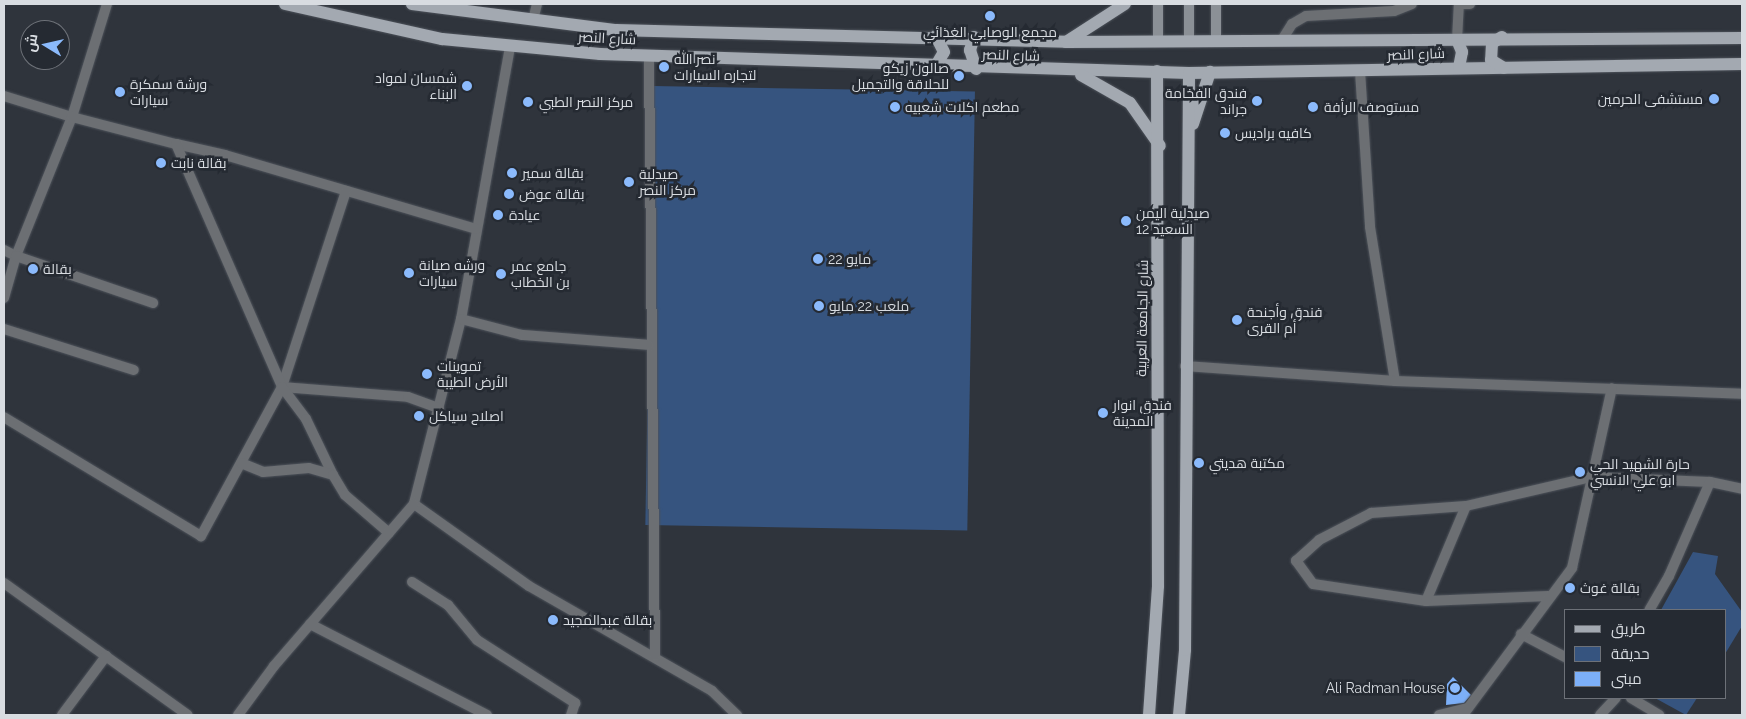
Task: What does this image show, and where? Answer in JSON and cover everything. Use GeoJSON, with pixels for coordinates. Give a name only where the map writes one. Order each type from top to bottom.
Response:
{"type":"FeatureCollection","features":[{"type":"Feature","properties":{"kind":"main road","name":"شارع النصر"},"geometry":{"type":"LineString","coordinates":[[285,4],[442,39],[649,56],[976,69],[1189,73],[1742,64]]}},
{"type":"Feature","properties":{"kind":"main road","name":"شارع النصر"},"geometry":{"type":"LineString","coordinates":[[412,4],[616,30],[974,37],[1066,42],[1216,38],[1282,40],[1457,40],[1502,37],[1742,38]]}},
{"type":"Feature","properties":{"kind":"main road"},"geometry":{"type":"LineString","coordinates":[[1066,42],[1125,4]]}},
{"type":"Feature","properties":{"kind":"main road"},"geometry":{"type":"LineString","coordinates":[[935,67],[944,52],[936,36]]}},
{"type":"Feature","properties":{"kind":"main road"},"geometry":{"type":"LineString","coordinates":[[974,37],[970,50],[976,69]]}},
{"type":"Feature","properties":{"kind":"main road"},"geometry":{"type":"LineString","coordinates":[[1502,37],[1492,43],[1491,60],[1504,68]]}},
{"type":"Feature","properties":{"kind":"main road"},"geometry":{"type":"LineString","coordinates":[[1457,40],[1462,52],[1459,68]]}},
{"type":"Feature","properties":{"kind":"main road"},"geometry":{"type":"LineString","coordinates":[[1056,71],[1089,76],[1115,91],[1130,103],[1160,147]]}},
{"type":"Feature","properties":{"kind":"main road","name":"شارع الجامعة العربية"},"geometry":{"type":"LineString","coordinates":[[1149,715],[1158,586],[1155,350],[1160,147],[1157,71]]}},
{"type":"Feature","properties":{"kind":"main road"},"geometry":{"type":"LineString","coordinates":[[1188,148],[1210,72]]}},
{"type":"Feature","properties":{"kind":"main road"},"geometry":{"type":"LineString","coordinates":[[1179,715],[1185,650],[1185,366],[1189,73]]}},
{"type":"Feature","properties":{"kind":"street"},"geometry":{"type":"LineString","coordinates":[[4,298],[16,256],[72,117],[107,4]]}},
{"type":"Feature","properties":{"kind":"street"},"geometry":{"type":"LineString","coordinates":[[533,20],[537,4]]}},
{"type":"Feature","properties":{"kind":"street"},"geometry":{"type":"LineString","coordinates":[[1158,4],[1158,41]]}},
{"type":"Feature","properties":{"kind":"street"},"geometry":{"type":"LineString","coordinates":[[1189,4],[1189,40]]}},
{"type":"Feature","properties":{"kind":"street"},"geometry":{"type":"LineString","coordinates":[[1216,4],[1216,38]]}},
{"type":"Feature","properties":{"kind":"street"},"geometry":{"type":"LineString","coordinates":[[1282,40],[1292,24],[1306,16],[1394,11],[1412,4]]}},
{"type":"Feature","properties":{"kind":"street"},"geometry":{"type":"LineString","coordinates":[[1457,40],[1460,4],[1470,4]]}},
{"type":"Feature","properties":{"kind":"street"},"geometry":{"type":"LineString","coordinates":[[238,715],[310,624],[414,504],[461,319],[510,46]]}},
{"type":"Feature","properties":{"kind":"street"},"geometry":{"type":"LineString","coordinates":[[649,56],[649,345],[655,656]]}},
{"type":"Feature","properties":{"kind":"street"},"geometry":{"type":"LineString","coordinates":[[1360,71],[1370,227],[1395,381]]}},
{"type":"Feature","properties":{"kind":"street"},"geometry":{"type":"LineString","coordinates":[[4,96],[72,117],[346,191],[476,230]]}},
{"type":"Feature","properties":{"kind":"street"},"geometry":{"type":"LineString","coordinates":[[176,144],[194,178],[282,387],[306,419],[333,475],[345,494],[389,533]]}},
{"type":"Feature","properties":{"kind":"street"},"geometry":{"type":"LineString","coordinates":[[4,417],[201,536],[282,387],[346,191]]}},
{"type":"Feature","properties":{"kind":"street"},"geometry":{"type":"LineString","coordinates":[[4,250],[16,256],[153,303]]}},
{"type":"Feature","properties":{"kind":"street"},"geometry":{"type":"LineString","coordinates":[[461,319],[522,335],[649,345]]}},
{"type":"Feature","properties":{"kind":"street"},"geometry":{"type":"LineString","coordinates":[[4,330],[134,370]]}},
{"type":"Feature","properties":{"kind":"street"},"geometry":{"type":"LineString","coordinates":[[1185,366],[1395,381],[1742,394]]}},
{"type":"Feature","properties":{"kind":"street"},"geometry":{"type":"LineString","coordinates":[[282,387],[408,397],[439,408]]}},
{"type":"Feature","properties":{"kind":"street"},"geometry":{"type":"LineString","coordinates":[[1439,715],[1466,712],[1548,596],[1572,568],[1612,388]]}},
{"type":"Feature","properties":{"kind":"street"},"geometry":{"type":"LineString","coordinates":[[241,463],[270,473],[310,468],[333,475]]}},
{"type":"Feature","properties":{"kind":"street"},"geometry":{"type":"LineString","coordinates":[[1548,596],[1426,601],[1312,584],[1296,561],[1320,540],[1371,513],[1466,506],[1592,477],[1710,482],[1742,489]]}},
{"type":"Feature","properties":{"kind":"street"},"geometry":{"type":"LineString","coordinates":[[1650,609],[1670,576],[1710,482]]}},
{"type":"Feature","properties":{"kind":"street"},"geometry":{"type":"LineString","coordinates":[[414,504],[529,586],[655,656],[712,691],[737,715]]}},
{"type":"Feature","properties":{"kind":"street"},"geometry":{"type":"LineString","coordinates":[[1426,601],[1466,506]]}},
{"type":"Feature","properties":{"kind":"street"},"geometry":{"type":"LineString","coordinates":[[412,582],[448,605],[477,640],[575,703],[570,715]]}},
{"type":"Feature","properties":{"kind":"street"},"geometry":{"type":"LineString","coordinates":[[4,583],[188,715]]}},
{"type":"Feature","properties":{"kind":"street"},"geometry":{"type":"LineString","coordinates":[[310,624],[487,715]]}},
{"type":"Feature","properties":{"kind":"street"},"geometry":{"type":"LineString","coordinates":[[1521,634],[1564,656]]}},
{"type":"Feature","properties":{"kind":"street"},"geometry":{"type":"LineString","coordinates":[[62,715],[106,656]]}},
{"type":"Feature","properties":{"kind":"street"},"geometry":{"type":"LineString","coordinates":[[1600,715],[1615,699]]}},
{"type":"Feature","properties":{"kind":"street"},"geometry":{"type":"LineString","coordinates":[[1632,699],[1659,715]]}},
{"type":"Feature","properties":{"kind":"green space","name":"ملعب 22 مايو"},"geometry":{"type":"Polygon","coordinates":[[[653,86],[975,92],[967,531],[645,525],[653,86]]]}},
{"type":"Feature","properties":{"kind":"green space"},"geometry":{"type":"Polygon","coordinates":[[[1693,552],[1718,556],[1715,574],[1742,612],[1742,626],[1726,652],[1726,609],[1662,609],[1693,552]]]}},
{"type":"Feature","properties":{"kind":"green space"},"geometry":{"type":"Polygon","coordinates":[[[1657,699],[1696,699],[1686,715],[1657,699]]]}},
{"type":"Feature","properties":{"kind":"building","name":"Ali Radman House"},"geometry":{"type":"Polygon","coordinates":[[[1453,677],[1471,695],[1464,703],[1446,705],[1447,684],[1453,677]]]}},
{"type":"Feature","properties":{"kind":"place","name":"مجمع الوصابي الغذائي"},"geometry":{"type":"Point","coordinates":[990,16]}},
{"type":"Feature","properties":{"kind":"place","name":"نصر الله لتجاره السيارات"},"geometry":{"type":"Point","coordinates":[664,67]}},
{"type":"Feature","properties":{"kind":"place","name":"صالون زيكو للحلاقة والتجميل"},"geometry":{"type":"Point","coordinates":[959,76]}},
{"type":"Feature","properties":{"kind":"place","name":"شمسان لمواد البناء"},"geometry":{"type":"Point","coordinates":[467,86]}},
{"type":"Feature","properties":{"kind":"place","name":"ورشة سمكرة سيارات"},"geometry":{"type":"Point","coordinates":[120,92]}},
{"type":"Feature","properties":{"kind":"place","name":"مستشفى الحرمين"},"geometry":{"type":"Point","coordinates":[1714,99]}},
{"type":"Feature","properties":{"kind":"place","name":"فندق الفخامة جراند"},"geometry":{"type":"Point","coordinates":[1257,101]}},
{"type":"Feature","properties":{"kind":"place","name":"مركز النصر الطبي"},"geometry":{"type":"Point","coordinates":[528,102]}},
{"type":"Feature","properties":{"kind":"place","name":"مطعم اكلات شعبيه"},"geometry":{"type":"Point","coordinates":[895,107]}},
{"type":"Feature","properties":{"kind":"place","name":"مستوصف الرأفة"},"geometry":{"type":"Point","coordinates":[1313,107]}},
{"type":"Feature","properties":{"kind":"place","name":"كافيه براديس"},"geometry":{"type":"Point","coordinates":[1225,133]}},
{"type":"Feature","properties":{"kind":"place","name":"بقالة نابت"},"geometry":{"type":"Point","coordinates":[161,163]}},
{"type":"Feature","properties":{"kind":"place","name":"بقالة سمير"},"geometry":{"type":"Point","coordinates":[512,173]}},
{"type":"Feature","properties":{"kind":"place","name":"صيدلية مركز النصر"},"geometry":{"type":"Point","coordinates":[629,182]}},
{"type":"Feature","properties":{"kind":"place","name":"بقالة عوض"},"geometry":{"type":"Point","coordinates":[509,194]}},
{"type":"Feature","properties":{"kind":"place","name":"عيادة"},"geometry":{"type":"Point","coordinates":[498,215]}},
{"type":"Feature","properties":{"kind":"place","name":"صيدلية اليمن السعيد 12"},"geometry":{"type":"Point","coordinates":[1126,221]}},
{"type":"Feature","properties":{"kind":"place","name":"22 مايو"},"geometry":{"type":"Point","coordinates":[818,259]}},
{"type":"Feature","properties":{"kind":"place","name":"بقالة"},"geometry":{"type":"Point","coordinates":[33,269]}},
{"type":"Feature","properties":{"kind":"place","name":"ورشه صيانة سيارات"},"geometry":{"type":"Point","coordinates":[409,273]}},
{"type":"Feature","properties":{"kind":"place","name":"جامع عمر بن الخطاب"},"geometry":{"type":"Point","coordinates":[501,274]}},
{"type":"Feature","properties":{"kind":"place","name":"ملعب 22 مايو"},"geometry":{"type":"Point","coordinates":[819,306]}},
{"type":"Feature","properties":{"kind":"place","name":"فندق وأجنحة أم القرى"},"geometry":{"type":"Point","coordinates":[1237,320]}},
{"type":"Feature","properties":{"kind":"place","name":"تموينات الأرض الطيبة"},"geometry":{"type":"Point","coordinates":[427,374]}},
{"type":"Feature","properties":{"kind":"place","name":"فندق انوار المدينة"},"geometry":{"type":"Point","coordinates":[1103,413]}},
{"type":"Feature","properties":{"kind":"place","name":"اصلاح سياكل"},"geometry":{"type":"Point","coordinates":[419,416]}},
{"type":"Feature","properties":{"kind":"place","name":"مكتبة هديتي"},"geometry":{"type":"Point","coordinates":[1199,463]}},
{"type":"Feature","properties":{"kind":"place","name":"حارة الشهيد الحي ابو علي الانسي"},"geometry":{"type":"Point","coordinates":[1580,472]}},
{"type":"Feature","properties":{"kind":"place","name":"بقالة غوث"},"geometry":{"type":"Point","coordinates":[1570,588]}},
{"type":"Feature","properties":{"kind":"place","name":"بقالة عبدالمجيد"},"geometry":{"type":"Point","coordinates":[553,620]}},
{"type":"Feature","properties":{"kind":"place","name":"Ali Radman House"},"geometry":{"type":"Point","coordinates":[1455,688]}}]}
